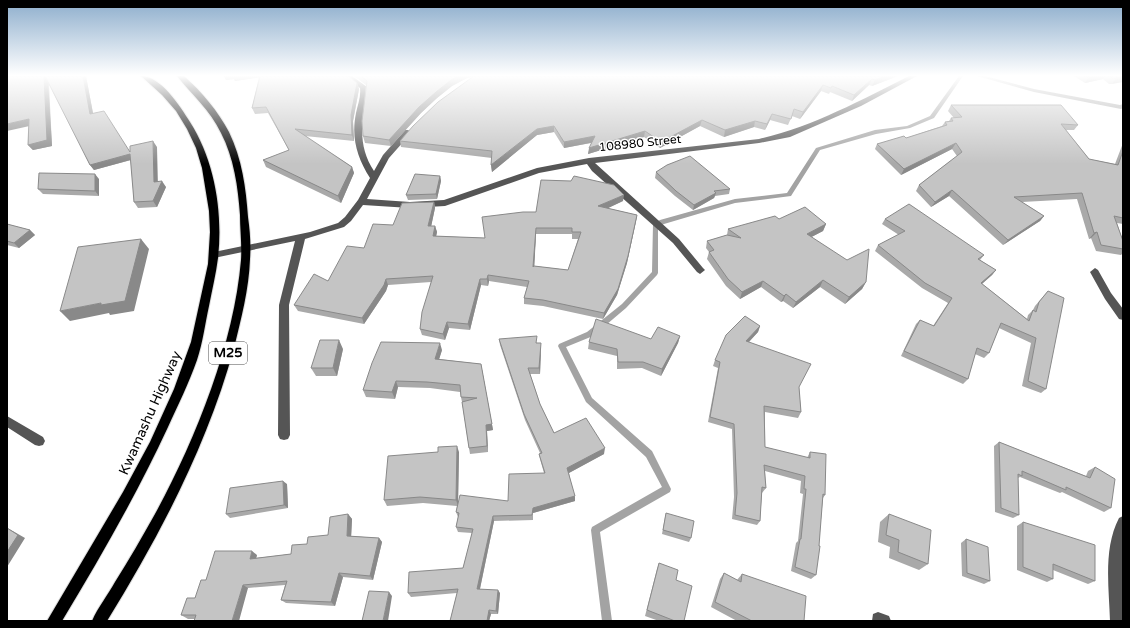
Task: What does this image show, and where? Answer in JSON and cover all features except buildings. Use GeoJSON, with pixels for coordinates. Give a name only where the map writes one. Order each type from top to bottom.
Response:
{"type":"FeatureCollection","features":[{"type":"Feature","properties":{"kind":"main road","name":"Kwamashu Highway"},"geometry":{"type":"LineString","coordinates":[[54,621],[109,531],[145,465],[192,358],[199,333],[214,255],[214,220],[211,184],[205,159],[194,134],[175,105]]}},
{"type":"Feature","properties":{"kind":"main road","name":"M25"},"geometry":{"type":"LineString","coordinates":[[99,621],[156,526],[200,434],[225,362],[241,299],[246,248],[240,173],[229,140],[216,117],[206,105]]}},
{"type":"Feature","properties":{"kind":"street"},"geometry":{"type":"LineString","coordinates":[[362,105],[359,118],[359,152],[374,178]]}},
{"type":"Feature","properties":{"kind":"street","name":"108980 Street"},"geometry":{"type":"LineString","coordinates":[[361,202],[410,205],[445,203],[537,171],[589,161],[759,141],[787,135],[855,105]]}},
{"type":"Feature","properties":{"kind":"street"},"geometry":{"type":"LineString","coordinates":[[214,255],[301,237],[336,228],[348,219],[361,202],[386,158],[414,126]]}},
{"type":"Feature","properties":{"kind":"street"},"geometry":{"type":"LineString","coordinates":[[589,161],[595,169],[676,241],[700,270]]}},
{"type":"Feature","properties":{"kind":"street"},"geometry":{"type":"LineString","coordinates":[[284,435],[284,305],[301,237]]}},
{"type":"Feature","properties":{"kind":"street"},"geometry":{"type":"LineString","coordinates":[[1095,272],[1108,296],[1123,316]]}},
{"type":"Feature","properties":{"kind":"street"},"geometry":{"type":"LineString","coordinates":[[7,421],[39,441]]}},
{"type":"Feature","properties":{"kind":"street"},"geometry":{"type":"LineString","coordinates":[[1117,621],[1116,544],[1120,525],[1123,522]]}},
{"type":"Feature","properties":{"kind":"waterway"},"geometry":{"type":"LineString","coordinates":[[607,621],[595,530],[667,489],[649,454],[589,400],[562,346],[590,334],[624,306],[655,273],[655,226],[662,222],[735,201],[789,195],[818,149],[875,132],[908,127],[932,117],[940,105]]}},
{"type":"Feature","properties":{"kind":"waterway"},"geometry":{"type":"LineString","coordinates":[[1112,105],[1123,106]]}}]}
